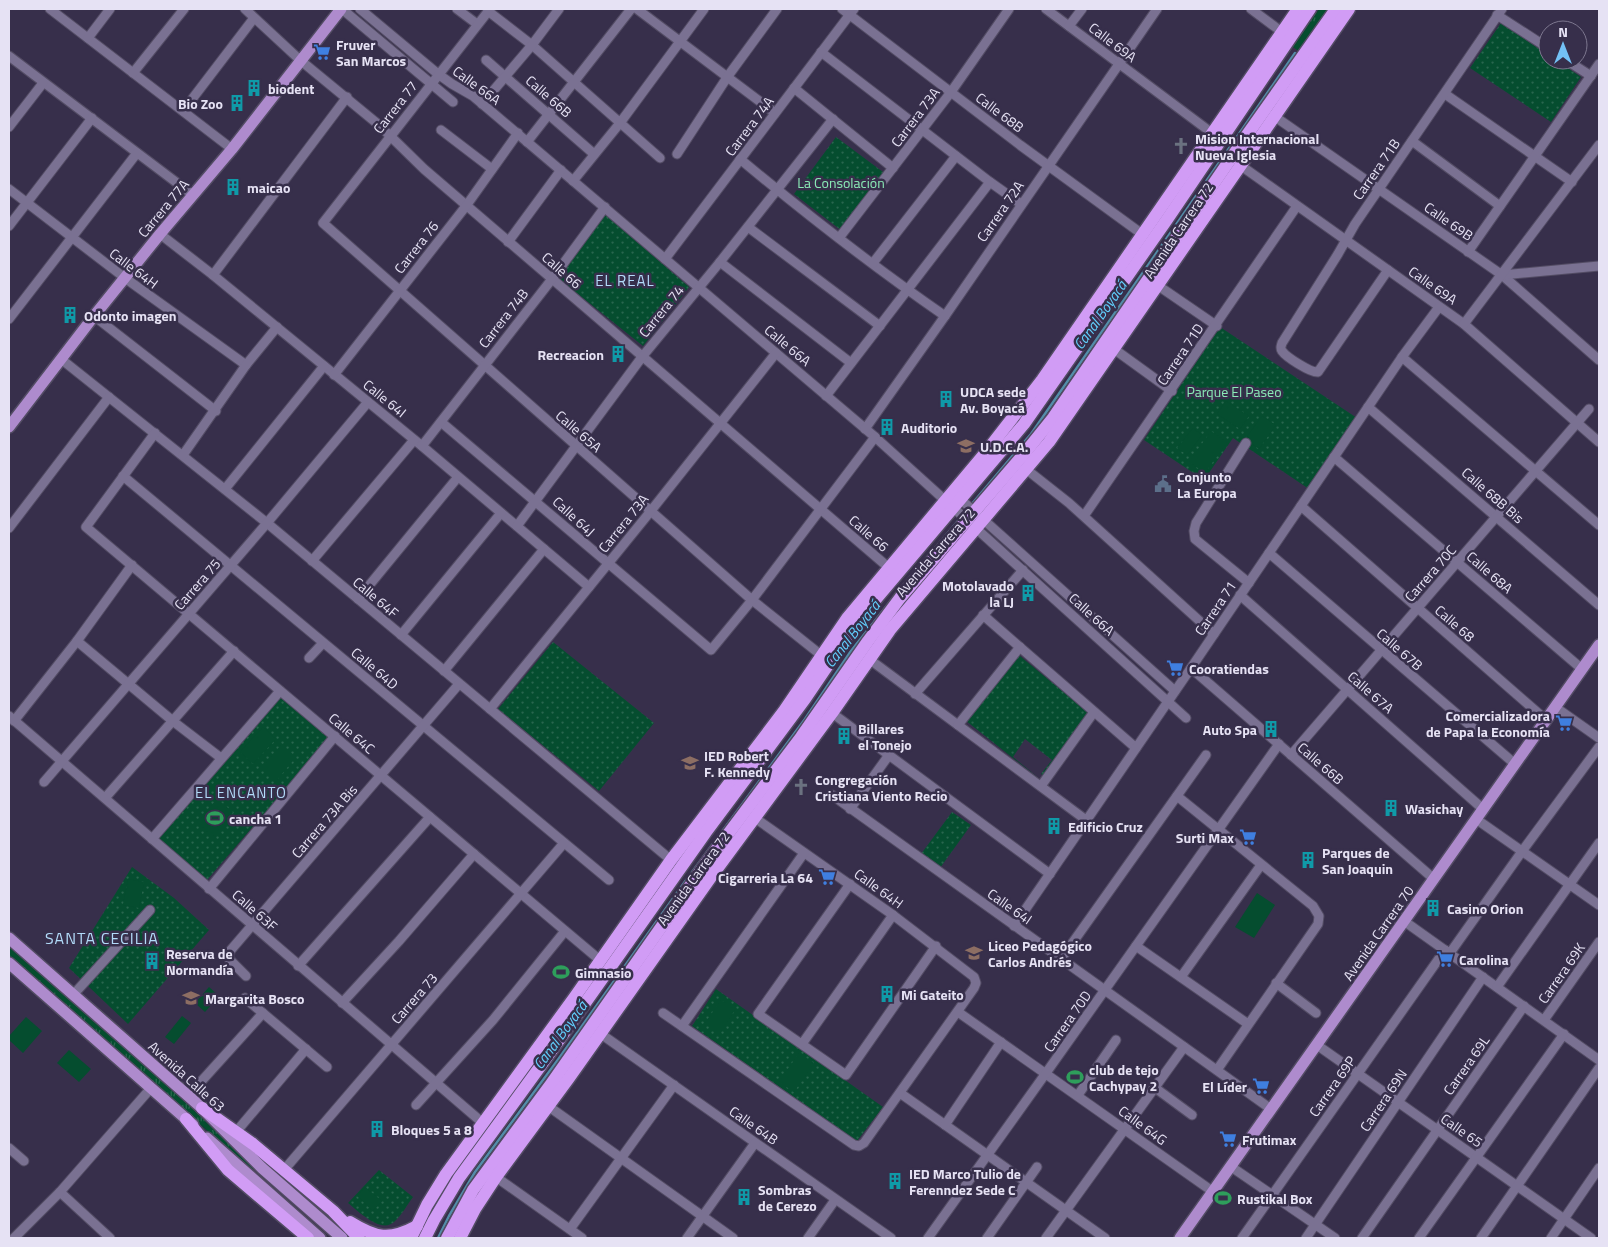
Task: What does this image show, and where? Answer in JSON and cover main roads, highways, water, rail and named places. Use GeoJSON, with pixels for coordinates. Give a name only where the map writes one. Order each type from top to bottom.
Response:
{"type":"FeatureCollection","features":[{"type":"Feature","properties":{"kind":"highway","name":"Avenida Carrera 72"},"geometry":{"type":"LineString","coordinates":[[460,1238],[468,1232],[496,1177],[906,609],[964,510],[1015,416],[1042,380],[1298,9]]}},
{"type":"Feature","properties":{"kind":"highway","name":"Avenida Carrera 72"},"geometry":{"type":"LineString","coordinates":[[447,1238],[473,1190],[567,1062],[671,913],[964,510],[1245,106],[1310,9]]}},
{"type":"Feature","properties":{"kind":"highway","name":"Avenida Carrera 72"},"geometry":{"type":"LineString","coordinates":[[425,1238],[459,1178],[572,1022],[700,839],[780,733],[860,618],[964,510],[1041,434],[1336,9]]}},
{"type":"Feature","properties":{"kind":"highway","name":"Avenida Carrera 72"},"geometry":{"type":"LineString","coordinates":[[411,1238],[446,1174],[601,961],[671,860],[784,710],[848,617],[888,567],[964,510],[1049,442],[1349,9]]}},
{"type":"Feature","properties":{"kind":"highway"},"geometry":{"type":"LineString","coordinates":[[1245,106],[1252,76]]}},
{"type":"Feature","properties":{"kind":"highway"},"geometry":{"type":"LineString","coordinates":[[1274,116],[1278,93]]}},
{"type":"Feature","properties":{"kind":"highway"},"geometry":{"type":"LineString","coordinates":[[1116,324],[1136,318]]}},
{"type":"Feature","properties":{"kind":"highway"},"geometry":{"type":"LineString","coordinates":[[780,733],[784,710]]}},
{"type":"Feature","properties":{"kind":"highway"},"geometry":{"type":"LineString","coordinates":[[779,766],[799,759]]}},
{"type":"Feature","properties":{"kind":"highway"},"geometry":{"type":"LineString","coordinates":[[734,774],[754,767]]}},
{"type":"Feature","properties":{"kind":"highway"},"geometry":{"type":"LineString","coordinates":[[671,913],[671,934]]}},
{"type":"Feature","properties":{"kind":"highway"},"geometry":{"type":"LineString","coordinates":[[572,1022],[574,998]]}},
{"type":"Feature","properties":{"kind":"highway"},"geometry":{"type":"LineString","coordinates":[[515,1081],[542,1064]]}},
{"type":"Feature","properties":{"kind":"highway"},"geometry":{"type":"LineString","coordinates":[[202,1108],[284,1170],[332,1211],[359,1238]]}},
{"type":"Feature","properties":{"kind":"highway"},"geometry":{"type":"LineString","coordinates":[[186,1119],[228,1170],[308,1238]]}},
{"type":"Feature","properties":{"kind":"highway"},"geometry":{"type":"LineString","coordinates":[[332,1211],[363,1230],[380,1237],[396,1236],[417,1226]]}},
{"type":"Feature","properties":{"kind":"main road","name":"Carrera 77A"},"geometry":{"type":"LineString","coordinates":[[9,428],[94,316],[232,149],[341,9]]}},
{"type":"Feature","properties":{"kind":"main road","name":"Avenida Carrera 70"},"geometry":{"type":"LineString","coordinates":[[1180,1238],[1599,645]]}},
{"type":"Feature","properties":{"kind":"main road","name":"Avenida Calle 63"},"geometry":{"type":"LineString","coordinates":[[9,938],[202,1108],[262,1168],[342,1238]]}},
{"type":"Feature","properties":{"kind":"main road"},"geometry":{"type":"LineString","coordinates":[[9,963],[320,1238]]}},
{"type":"Feature","properties":{"kind":"waterway","name":"Canal Boyacá"},"geometry":{"type":"LineString","coordinates":[[971,505],[1031,434],[1295,53]]}},
{"type":"Feature","properties":{"kind":"waterway","name":"Canal Boyacá"},"geometry":{"type":"LineString","coordinates":[[915,572],[968,509]]}},
{"type":"Feature","properties":{"kind":"waterway","name":"Canal Boyacá"},"geometry":{"type":"LineString","coordinates":[[438,1238],[475,1172],[805,719],[851,651],[892,599]]}},
{"type":"Feature","properties":{"kind":"place","name":"Fruver San Marcos"},"geometry":{"type":"Point","coordinates":[322,52]}},
{"type":"Feature","properties":{"kind":"place","name":"biodent"},"geometry":{"type":"Point","coordinates":[254,88]}},
{"type":"Feature","properties":{"kind":"place","name":"Bio Zoo"},"geometry":{"type":"Point","coordinates":[237,103]}},
{"type":"Feature","properties":{"kind":"place","name":"Mision Internacional Nueva Iglesia"},"geometry":{"type":"Point","coordinates":[1181,146]}},
{"type":"Feature","properties":{"kind":"place","name":"maicao"},"geometry":{"type":"Point","coordinates":[233,187]}},
{"type":"Feature","properties":{"kind":"place","name":"Odonto imagen"},"geometry":{"type":"Point","coordinates":[70,315]}},
{"type":"Feature","properties":{"kind":"place","name":"Recreacion"},"geometry":{"type":"Point","coordinates":[618,354]}},
{"type":"Feature","properties":{"kind":"place","name":"UDCA sede Av. Boyacá"},"geometry":{"type":"Point","coordinates":[946,399]}},
{"type":"Feature","properties":{"kind":"place","name":"Auditorio"},"geometry":{"type":"Point","coordinates":[887,427]}},
{"type":"Feature","properties":{"kind":"place","name":"U.D.C.A."},"geometry":{"type":"Point","coordinates":[966,446]}},
{"type":"Feature","properties":{"kind":"place","name":"Conjunto La Europa"},"geometry":{"type":"Point","coordinates":[1163,484]}},
{"type":"Feature","properties":{"kind":"place","name":"Motolavado la LJ"},"geometry":{"type":"Point","coordinates":[1028,593]}},
{"type":"Feature","properties":{"kind":"place","name":"Cooratiendas"},"geometry":{"type":"Point","coordinates":[1175,668]}},
{"type":"Feature","properties":{"kind":"place","name":"Comercializadora de Papa la Economía"},"geometry":{"type":"Point","coordinates":[1564,723]}},
{"type":"Feature","properties":{"kind":"place","name":"Auto Spa"},"geometry":{"type":"Point","coordinates":[1271,729]}},
{"type":"Feature","properties":{"kind":"place","name":"Billares el Tonejo"},"geometry":{"type":"Point","coordinates":[844,736]}},
{"type":"Feature","properties":{"kind":"place","name":"IED Robert F. Kennedy"},"geometry":{"type":"Point","coordinates":[690,763]}},
{"type":"Feature","properties":{"kind":"place","name":"Congregación Cristiana Viento Recio"},"geometry":{"type":"Point","coordinates":[801,787]}},
{"type":"Feature","properties":{"kind":"place","name":"Wasichay"},"geometry":{"type":"Point","coordinates":[1391,808]}},
{"type":"Feature","properties":{"kind":"place","name":"cancha 1"},"geometry":{"type":"Point","coordinates":[215,818]}},
{"type":"Feature","properties":{"kind":"place","name":"Edificio Cruz"},"geometry":{"type":"Point","coordinates":[1054,826]}},
{"type":"Feature","properties":{"kind":"place","name":"Surti Max"},"geometry":{"type":"Point","coordinates":[1248,837]}},
{"type":"Feature","properties":{"kind":"place","name":"Parques de San Joaquin"},"geometry":{"type":"Point","coordinates":[1308,860]}},
{"type":"Feature","properties":{"kind":"place","name":"Cigarreria La 64"},"geometry":{"type":"Point","coordinates":[827,877]}},
{"type":"Feature","properties":{"kind":"place","name":"Casino Orion"},"geometry":{"type":"Point","coordinates":[1433,908]}},
{"type":"Feature","properties":{"kind":"place","name":"Liceo Pedagógico Carlos Andrés"},"geometry":{"type":"Point","coordinates":[974,953]}},
{"type":"Feature","properties":{"kind":"place","name":"Carolina"},"geometry":{"type":"Point","coordinates":[1445,959]}},
{"type":"Feature","properties":{"kind":"place","name":"Reserva de Normandía"},"geometry":{"type":"Point","coordinates":[152,961]}},
{"type":"Feature","properties":{"kind":"place","name":"Gimnasio"},"geometry":{"type":"Point","coordinates":[561,972]}},
{"type":"Feature","properties":{"kind":"place","name":"Mi Gateito"},"geometry":{"type":"Point","coordinates":[887,994]}},
{"type":"Feature","properties":{"kind":"place","name":"Margarita Bosco"},"geometry":{"type":"Point","coordinates":[191,998]}},
{"type":"Feature","properties":{"kind":"place","name":"club de tejo Cachypay 2"},"geometry":{"type":"Point","coordinates":[1075,1077]}},
{"type":"Feature","properties":{"kind":"place","name":"El Líder"},"geometry":{"type":"Point","coordinates":[1261,1086]}},
{"type":"Feature","properties":{"kind":"place","name":"Bloques 5 a 8"},"geometry":{"type":"Point","coordinates":[377,1129]}},
{"type":"Feature","properties":{"kind":"place","name":"Frutimax"},"geometry":{"type":"Point","coordinates":[1228,1139]}},
{"type":"Feature","properties":{"kind":"place","name":"IED Marco Tulio de Ferenndez Sede C"},"geometry":{"type":"Point","coordinates":[895,1181]}},
{"type":"Feature","properties":{"kind":"place","name":"Sombras de Cerezo"},"geometry":{"type":"Point","coordinates":[744,1197]}},
{"type":"Feature","properties":{"kind":"place","name":"Rustikal Box"},"geometry":{"type":"Point","coordinates":[1223,1198]}},
{"type":"Feature","properties":{"kind":"district","name":"EL REAL"},"geometry":{"type":"Point","coordinates":[625,280]}},
{"type":"Feature","properties":{"kind":"district","name":"EL ENCANTO"},"geometry":{"type":"Point","coordinates":[241,792]}},
{"type":"Feature","properties":{"kind":"district","name":"SANTA CECILIA"},"geometry":{"type":"Point","coordinates":[102,938]}},
{"type":"Feature","properties":{"kind":"park label","name":"La Consolación"},"geometry":{"type":"Point","coordinates":[841,182]}},
{"type":"Feature","properties":{"kind":"park label","name":"Parque El Paseo"},"geometry":{"type":"Point","coordinates":[1234,391]}}]}
